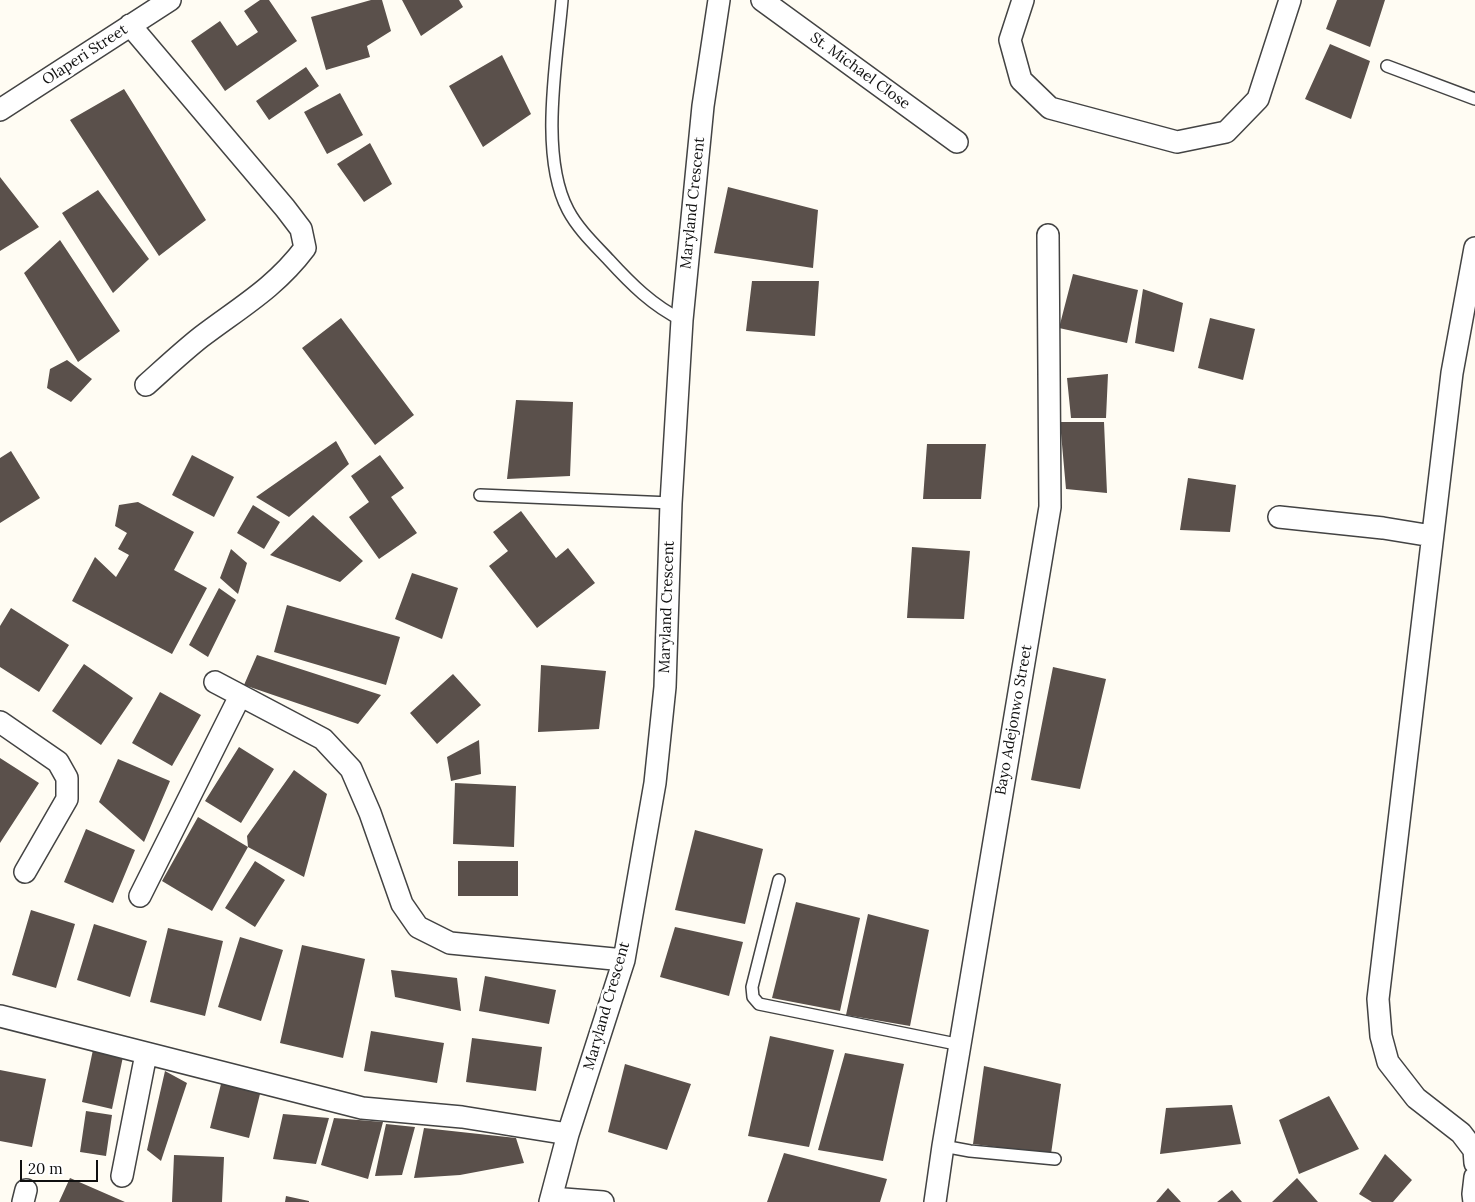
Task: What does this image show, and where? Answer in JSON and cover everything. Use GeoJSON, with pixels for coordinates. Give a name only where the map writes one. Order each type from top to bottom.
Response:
{"type":"FeatureCollection","features":[{"type":"Feature","properties":{"kind":"street","name":"Olaperi Street"},"geometry":{"type":"LineString","coordinates":[[0,110],[170,0]]}},
{"type":"Feature","properties":{"kind":"street","name":"Maryland Crescent"},"geometry":{"type":"LineString","coordinates":[[550,1200],[568,1134],[624,960],[656,773],[665,687],[671,503],[682,320],[703,106],[719,0]]}},
{"type":"Feature","properties":{"kind":"street","name":"St. Michael Close"},"geometry":{"type":"LineString","coordinates":[[762,0],[957,142]]}},
{"type":"Feature","properties":{"kind":"street"},"geometry":{"type":"LineString","coordinates":[[1024,0],[1010,40],[1021,80],[1050,108],[1177,142],[1226,132],[1258,99],[1290,0]]}},
{"type":"Feature","properties":{"kind":"street"},"geometry":{"type":"LineString","coordinates":[[130,25],[286,208],[301,229],[305,248],[267,289],[201,338],[146,385]]}},
{"type":"Feature","properties":{"kind":"street","name":"Bayo Adejonwo Street"},"geometry":{"type":"LineString","coordinates":[[935,1202],[1050,507],[1048,235]]}},
{"type":"Feature","properties":{"kind":"street"},"geometry":{"type":"LineString","coordinates":[[1475,248],[1452,373],[1378,999],[1381,1036],[1388,1062],[1416,1098],[1461,1133],[1475,1153]]}},
{"type":"Feature","properties":{"kind":"street"},"geometry":{"type":"LineString","coordinates":[[1278,517],[1383,528],[1432,536]]}},
{"type":"Feature","properties":{"kind":"street"},"geometry":{"type":"LineString","coordinates":[[215,682],[323,739],[351,769],[370,813],[402,904],[418,927],[450,943],[624,960]]}},
{"type":"Feature","properties":{"kind":"street"},"geometry":{"type":"LineString","coordinates":[[140,896],[240,696]]}},
{"type":"Feature","properties":{"kind":"street"},"geometry":{"type":"LineString","coordinates":[[0,722],[58,762],[67,778],[66,800],[25,872]]}},
{"type":"Feature","properties":{"kind":"street"},"geometry":{"type":"LineString","coordinates":[[0,1016],[362,1108],[462,1117],[568,1134]]}},
{"type":"Feature","properties":{"kind":"street"},"geometry":{"type":"LineString","coordinates":[[122,1176],[146,1054]]}},
{"type":"Feature","properties":{"kind":"street"},"geometry":{"type":"LineString","coordinates":[[1474,1202],[1475,1177]]}},
{"type":"Feature","properties":{"kind":"street"},"geometry":{"type":"LineString","coordinates":[[550,1200],[603,1202]]}},
{"type":"Feature","properties":{"kind":"lane"},"geometry":{"type":"LineString","coordinates":[[562,0],[552,111],[552,142],[560,191],[568,210],[580,228],[627,279],[647,298],[666,312],[682,320]]}},
{"type":"Feature","properties":{"kind":"lane"},"geometry":{"type":"LineString","coordinates":[[1387,66],[1475,99]]}},
{"type":"Feature","properties":{"kind":"lane"},"geometry":{"type":"LineString","coordinates":[[480,495],[671,503]]}},
{"type":"Feature","properties":{"kind":"lane"},"geometry":{"type":"LineString","coordinates":[[779,880],[752,987],[753,997],[759,1004],[961,1045]]}},
{"type":"Feature","properties":{"kind":"lane"},"geometry":{"type":"LineString","coordinates":[[943,1146],[970,1151],[1055,1159]]}},
{"type":"Feature","properties":{"kind":"building"},"geometry":{"type":"Polygon","coordinates":[[[260,0],[269,0],[297,41],[225,91],[191,41],[220,21],[237,46],[258,32],[244,11],[260,0]]]}},
{"type":"Feature","properties":{"kind":"building"},"geometry":{"type":"Polygon","coordinates":[[[371,0],[382,0],[391,31],[367,46],[370,57],[326,70],[311,17],[371,0]]]}},
{"type":"Feature","properties":{"kind":"building"},"geometry":{"type":"Polygon","coordinates":[[[402,0],[459,0],[463,7],[421,36],[402,0]]]}},
{"type":"Feature","properties":{"kind":"building"},"geometry":{"type":"Polygon","coordinates":[[[1337,0],[1385,0],[1370,47],[1326,29],[1337,0]]]}},
{"type":"Feature","properties":{"kind":"building"},"geometry":{"type":"Polygon","coordinates":[[[1330,44],[1370,61],[1351,119],[1305,99],[1330,44]]]}},
{"type":"Feature","properties":{"kind":"building"},"geometry":{"type":"Polygon","coordinates":[[[502,55],[531,114],[483,147],[449,86],[502,55]]]}},
{"type":"Feature","properties":{"kind":"building"},"geometry":{"type":"Polygon","coordinates":[[[306,67],[319,86],[269,120],[256,101],[306,67]]]}},
{"type":"Feature","properties":{"kind":"building"},"geometry":{"type":"Polygon","coordinates":[[[124,89],[206,220],[159,256],[70,120],[124,89]]]}},
{"type":"Feature","properties":{"kind":"building"},"geometry":{"type":"Polygon","coordinates":[[[340,93],[363,135],[327,154],[304,112],[340,93]]]}},
{"type":"Feature","properties":{"kind":"building"},"geometry":{"type":"Polygon","coordinates":[[[370,143],[392,184],[364,202],[337,164],[370,143]]]}},
{"type":"Feature","properties":{"kind":"building"},"geometry":{"type":"Polygon","coordinates":[[[0,177],[39,227],[0,251],[0,177]]]}},
{"type":"Feature","properties":{"kind":"building"},"geometry":{"type":"Polygon","coordinates":[[[728,187],[818,210],[813,268],[714,253],[728,187]]]}},
{"type":"Feature","properties":{"kind":"building"},"geometry":{"type":"Polygon","coordinates":[[[98,190],[149,259],[113,293],[62,213],[98,190]]]}},
{"type":"Feature","properties":{"kind":"building"},"geometry":{"type":"Polygon","coordinates":[[[60,240],[120,331],[78,362],[24,273],[60,240]]]}},
{"type":"Feature","properties":{"kind":"building"},"geometry":{"type":"Polygon","coordinates":[[[1073,274],[1138,290],[1127,343],[1059,328],[1073,274]]]}},
{"type":"Feature","properties":{"kind":"building"},"geometry":{"type":"Polygon","coordinates":[[[752,281],[819,281],[815,336],[746,331],[752,281]]]}},
{"type":"Feature","properties":{"kind":"building"},"geometry":{"type":"Polygon","coordinates":[[[1143,289],[1183,303],[1174,352],[1135,343],[1143,289]]]}},
{"type":"Feature","properties":{"kind":"building"},"geometry":{"type":"Polygon","coordinates":[[[341,318],[414,415],[375,445],[302,348],[341,318]]]}},
{"type":"Feature","properties":{"kind":"building"},"geometry":{"type":"Polygon","coordinates":[[[1210,318],[1255,329],[1243,380],[1198,368],[1210,318]]]}},
{"type":"Feature","properties":{"kind":"building"},"geometry":{"type":"Polygon","coordinates":[[[67,360],[92,379],[71,402],[47,388],[50,369],[67,360]]]}},
{"type":"Feature","properties":{"kind":"building"},"geometry":{"type":"Polygon","coordinates":[[[1108,374],[1106,418],[1071,418],[1067,378],[1108,374]]]}},
{"type":"Feature","properties":{"kind":"building"},"geometry":{"type":"Polygon","coordinates":[[[516,400],[573,402],[570,476],[507,479],[516,400]]]}},
{"type":"Feature","properties":{"kind":"building"},"geometry":{"type":"Polygon","coordinates":[[[1060,422],[1104,422],[1107,493],[1066,489],[1060,422]]]}},
{"type":"Feature","properties":{"kind":"building"},"geometry":{"type":"Polygon","coordinates":[[[336,441],[349,464],[289,517],[256,497],[336,441]]]}},
{"type":"Feature","properties":{"kind":"building"},"geometry":{"type":"Polygon","coordinates":[[[927,444],[986,444],[981,499],[923,499],[927,444]]]}},
{"type":"Feature","properties":{"kind":"building"},"geometry":{"type":"Polygon","coordinates":[[[11,451],[40,498],[0,523],[0,458],[11,451]]]}},
{"type":"Feature","properties":{"kind":"building"},"geometry":{"type":"Polygon","coordinates":[[[192,455],[234,477],[214,517],[172,495],[192,455]]]}},
{"type":"Feature","properties":{"kind":"building"},"geometry":{"type":"Polygon","coordinates":[[[380,455],[404,488],[391,497],[417,533],[379,559],[349,517],[369,502],[351,476],[380,455]]]}},
{"type":"Feature","properties":{"kind":"building"},"geometry":{"type":"Polygon","coordinates":[[[1188,478],[1236,485],[1230,532],[1180,530],[1188,478]]]}},
{"type":"Feature","properties":{"kind":"building"},"geometry":{"type":"Polygon","coordinates":[[[138,502],[194,532],[174,570],[207,588],[172,654],[72,601],[95,557],[116,577],[129,555],[118,549],[127,533],[115,526],[119,505],[138,502]]]}},
{"type":"Feature","properties":{"kind":"building"},"geometry":{"type":"Polygon","coordinates":[[[253,505],[280,522],[264,549],[237,533],[253,505]]]}},
{"type":"Feature","properties":{"kind":"building"},"geometry":{"type":"Polygon","coordinates":[[[521,511],[556,558],[568,548],[595,583],[537,628],[489,566],[508,551],[493,532],[521,511]]]}},
{"type":"Feature","properties":{"kind":"building"},"geometry":{"type":"Polygon","coordinates":[[[313,515],[363,561],[340,582],[270,555],[313,515]]]}},
{"type":"Feature","properties":{"kind":"building"},"geometry":{"type":"Polygon","coordinates":[[[912,547],[970,551],[964,619],[907,618],[912,547]]]}},
{"type":"Feature","properties":{"kind":"building"},"geometry":{"type":"Polygon","coordinates":[[[231,549],[247,563],[238,594],[220,578],[231,549]]]}},
{"type":"Feature","properties":{"kind":"building"},"geometry":{"type":"Polygon","coordinates":[[[412,573],[458,588],[442,639],[395,619],[412,573]]]}},
{"type":"Feature","properties":{"kind":"building"},"geometry":{"type":"Polygon","coordinates":[[[219,588],[236,600],[208,657],[189,645],[219,588]]]}},
{"type":"Feature","properties":{"kind":"building"},"geometry":{"type":"Polygon","coordinates":[[[287,605],[400,637],[386,685],[274,652],[287,605]]]}},
{"type":"Feature","properties":{"kind":"building"},"geometry":{"type":"Polygon","coordinates":[[[11,608],[69,645],[39,692],[0,667],[0,626],[11,608]]]}},
{"type":"Feature","properties":{"kind":"building"},"geometry":{"type":"Polygon","coordinates":[[[257,655],[381,695],[358,724],[244,685],[257,655]]]}},
{"type":"Feature","properties":{"kind":"building"},"geometry":{"type":"Polygon","coordinates":[[[84,664],[133,698],[101,745],[52,711],[84,664]]]}},
{"type":"Feature","properties":{"kind":"building"},"geometry":{"type":"Polygon","coordinates":[[[541,665],[606,671],[599,729],[538,732],[541,665]]]}},
{"type":"Feature","properties":{"kind":"building"},"geometry":{"type":"Polygon","coordinates":[[[1053,667],[1106,679],[1080,789],[1031,780],[1053,667]]]}},
{"type":"Feature","properties":{"kind":"building"},"geometry":{"type":"Polygon","coordinates":[[[453,674],[481,705],[437,744],[410,713],[453,674]]]}},
{"type":"Feature","properties":{"kind":"building"},"geometry":{"type":"Polygon","coordinates":[[[160,692],[201,715],[172,766],[132,743],[160,692]]]}},
{"type":"Feature","properties":{"kind":"building"},"geometry":{"type":"Polygon","coordinates":[[[479,740],[481,774],[451,781],[447,757],[479,740]]]}},
{"type":"Feature","properties":{"kind":"building"},"geometry":{"type":"Polygon","coordinates":[[[239,747],[274,769],[241,823],[205,801],[239,747]]]}},
{"type":"Feature","properties":{"kind":"building"},"geometry":{"type":"Polygon","coordinates":[[[0,758],[39,783],[0,843],[0,758]]]}},
{"type":"Feature","properties":{"kind":"building"},"geometry":{"type":"Polygon","coordinates":[[[118,759],[170,781],[144,842],[99,802],[118,759]]]}},
{"type":"Feature","properties":{"kind":"building"},"geometry":{"type":"Polygon","coordinates":[[[294,770],[327,794],[304,877],[248,847],[247,836],[294,770]]]}},
{"type":"Feature","properties":{"kind":"building"},"geometry":{"type":"Polygon","coordinates":[[[455,783],[516,786],[514,847],[453,844],[455,783]]]}},
{"type":"Feature","properties":{"kind":"building"},"geometry":{"type":"Polygon","coordinates":[[[198,817],[248,847],[212,911],[162,881],[198,817]]]}},
{"type":"Feature","properties":{"kind":"building"},"geometry":{"type":"Polygon","coordinates":[[[86,829],[135,850],[113,903],[64,882],[86,829]]]}},
{"type":"Feature","properties":{"kind":"building"},"geometry":{"type":"Polygon","coordinates":[[[695,830],[763,849],[745,924],[675,910],[695,830]]]}},
{"type":"Feature","properties":{"kind":"building"},"geometry":{"type":"Polygon","coordinates":[[[255,861],[285,880],[255,927],[225,908],[255,861]]]}},
{"type":"Feature","properties":{"kind":"building"},"geometry":{"type":"Polygon","coordinates":[[[458,861],[518,861],[518,896],[458,896],[458,861]]]}},
{"type":"Feature","properties":{"kind":"building"},"geometry":{"type":"Polygon","coordinates":[[[796,902],[860,918],[840,1011],[772,998],[796,902]]]}},
{"type":"Feature","properties":{"kind":"building"},"geometry":{"type":"Polygon","coordinates":[[[31,910],[75,924],[56,988],[12,975],[31,910]]]}},
{"type":"Feature","properties":{"kind":"building"},"geometry":{"type":"Polygon","coordinates":[[[868,914],[929,930],[910,1026],[846,1015],[868,914]]]}},
{"type":"Feature","properties":{"kind":"building"},"geometry":{"type":"Polygon","coordinates":[[[94,924],[147,941],[130,997],[77,980],[94,924]]]}},
{"type":"Feature","properties":{"kind":"building"},"geometry":{"type":"Polygon","coordinates":[[[675,927],[743,942],[729,996],[660,977],[675,927]]]}},
{"type":"Feature","properties":{"kind":"building"},"geometry":{"type":"Polygon","coordinates":[[[168,928],[223,941],[205,1016],[150,1002],[168,928]]]}},
{"type":"Feature","properties":{"kind":"building"},"geometry":{"type":"Polygon","coordinates":[[[240,937],[283,950],[261,1021],[218,1007],[240,937]]]}},
{"type":"Feature","properties":{"kind":"building"},"geometry":{"type":"Polygon","coordinates":[[[302,945],[365,959],[343,1058],[280,1043],[302,945]]]}},
{"type":"Feature","properties":{"kind":"building"},"geometry":{"type":"Polygon","coordinates":[[[391,970],[457,978],[461,1011],[395,997],[391,970]]]}},
{"type":"Feature","properties":{"kind":"building"},"geometry":{"type":"Polygon","coordinates":[[[485,976],[556,990],[549,1024],[479,1011],[485,976]]]}},
{"type":"Feature","properties":{"kind":"building"},"geometry":{"type":"Polygon","coordinates":[[[371,1031],[444,1043],[437,1083],[364,1071],[371,1031]]]}},
{"type":"Feature","properties":{"kind":"building"},"geometry":{"type":"Polygon","coordinates":[[[770,1036],[834,1050],[809,1147],[748,1136],[770,1036]]]}},
{"type":"Feature","properties":{"kind":"building"},"geometry":{"type":"Polygon","coordinates":[[[472,1038],[542,1047],[536,1091],[466,1082],[472,1038]]]}},
{"type":"Feature","properties":{"kind":"building"},"geometry":{"type":"Polygon","coordinates":[[[94,1045],[124,1052],[112,1109],[82,1102],[94,1045]]]}},
{"type":"Feature","properties":{"kind":"building"},"geometry":{"type":"Polygon","coordinates":[[[845,1053],[904,1064],[883,1161],[818,1150],[845,1053]]]}},
{"type":"Feature","properties":{"kind":"building"},"geometry":{"type":"Polygon","coordinates":[[[625,1064],[691,1084],[667,1150],[608,1132],[625,1064]]]}},
{"type":"Feature","properties":{"kind":"building"},"geometry":{"type":"Polygon","coordinates":[[[984,1066],[1061,1084],[1051,1154],[973,1144],[984,1066]]]}},
{"type":"Feature","properties":{"kind":"building"},"geometry":{"type":"Polygon","coordinates":[[[0,1070],[46,1079],[32,1147],[0,1141],[0,1070]]]}},
{"type":"Feature","properties":{"kind":"building"},"geometry":{"type":"Polygon","coordinates":[[[165,1071],[187,1083],[161,1161],[147,1150],[165,1071]]]}},
{"type":"Feature","properties":{"kind":"building"},"geometry":{"type":"Polygon","coordinates":[[[222,1080],[261,1090],[249,1138],[210,1128],[222,1080]]]}},
{"type":"Feature","properties":{"kind":"building"},"geometry":{"type":"Polygon","coordinates":[[[1329,1096],[1359,1149],[1299,1174],[1279,1120],[1329,1096]]]}},
{"type":"Feature","properties":{"kind":"building"},"geometry":{"type":"Polygon","coordinates":[[[1232,1105],[1241,1144],[1160,1154],[1166,1108],[1232,1105]]]}},
{"type":"Feature","properties":{"kind":"building"},"geometry":{"type":"Polygon","coordinates":[[[86,1111],[112,1115],[106,1156],[80,1152],[86,1111]]]}},
{"type":"Feature","properties":{"kind":"building"},"geometry":{"type":"Polygon","coordinates":[[[283,1114],[329,1118],[316,1164],[273,1159],[283,1114]]]}},
{"type":"Feature","properties":{"kind":"building"},"geometry":{"type":"Polygon","coordinates":[[[334,1118],[383,1122],[368,1179],[321,1165],[334,1118]]]}},
{"type":"Feature","properties":{"kind":"building"},"geometry":{"type":"Polygon","coordinates":[[[386,1124],[415,1127],[402,1175],[375,1176],[386,1124]]]}},
{"type":"Feature","properties":{"kind":"building"},"geometry":{"type":"Polygon","coordinates":[[[424,1128],[516,1138],[524,1163],[460,1175],[414,1178],[424,1128]]]}},
{"type":"Feature","properties":{"kind":"building"},"geometry":{"type":"Polygon","coordinates":[[[784,1153],[887,1179],[880,1202],[767,1202],[784,1153]]]}},
{"type":"Feature","properties":{"kind":"building"},"geometry":{"type":"Polygon","coordinates":[[[1385,1154],[1412,1180],[1393,1202],[1372,1202],[1359,1194],[1385,1154]]]}},
{"type":"Feature","properties":{"kind":"building"},"geometry":{"type":"Polygon","coordinates":[[[174,1155],[224,1157],[222,1202],[172,1202],[174,1155]]]}},
{"type":"Feature","properties":{"kind":"building"},"geometry":{"type":"Polygon","coordinates":[[[70,1178],[125,1202],[59,1202],[70,1178]]]}},
{"type":"Feature","properties":{"kind":"building"},"geometry":{"type":"Polygon","coordinates":[[[1297,1178],[1318,1202],[1272,1202],[1297,1178]]]}},
{"type":"Feature","properties":{"kind":"building"},"geometry":{"type":"Polygon","coordinates":[[[1168,1188],[1181,1202],[1156,1202],[1168,1188]]]}},
{"type":"Feature","properties":{"kind":"building"},"geometry":{"type":"Polygon","coordinates":[[[1232,1190],[1242,1202],[1217,1202],[1232,1190]]]}},
{"type":"Feature","properties":{"kind":"building"},"geometry":{"type":"Polygon","coordinates":[[[286,1196],[309,1201],[309,1202],[285,1202],[286,1196]]]}}]}
